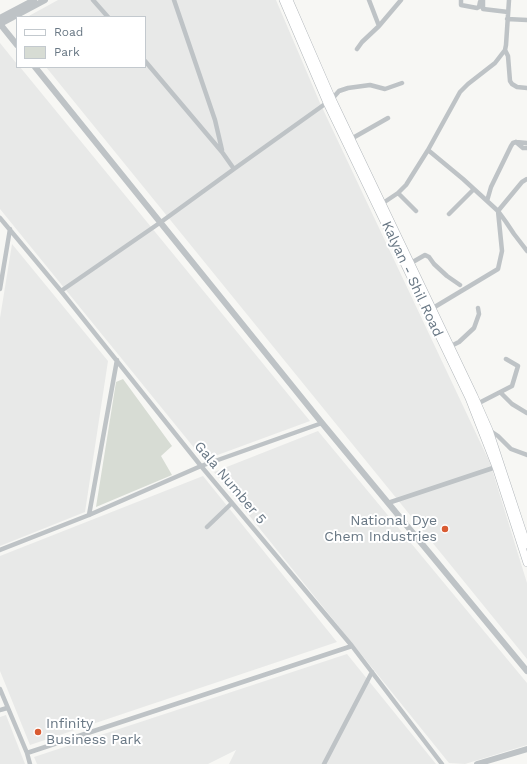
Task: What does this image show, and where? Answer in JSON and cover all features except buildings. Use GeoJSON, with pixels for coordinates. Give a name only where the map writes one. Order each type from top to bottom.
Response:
{"type":"FeatureCollection","features":[{"type":"Feature","properties":{"kind":"main road","name":"Kalyan - Shil Road"},"geometry":{"type":"LineString","coordinates":[[283,0],[469,398],[486,431],[527,563]]}},
{"type":"Feature","properties":{"kind":"main road","name":"Kalyan - Shil Road"},"geometry":{"type":"LineString","coordinates":[[288,0],[330,101],[351,139],[380,205],[433,308],[477,404],[527,545]]}},
{"type":"Feature","properties":{"kind":"street"},"geometry":{"type":"LineString","coordinates":[[0,18],[34,0]]}},
{"type":"Feature","properties":{"kind":"street"},"geometry":{"type":"LineString","coordinates":[[16,44],[0,24],[45,0]]}},
{"type":"Feature","properties":{"kind":"street"},"geometry":{"type":"LineString","coordinates":[[93,0],[107,16]]}},
{"type":"Feature","properties":{"kind":"street"},"geometry":{"type":"LineString","coordinates":[[174,0],[215,120],[222,152]]}},
{"type":"Feature","properties":{"kind":"street"},"geometry":{"type":"LineString","coordinates":[[369,0],[380,26]]}},
{"type":"Feature","properties":{"kind":"street"},"geometry":{"type":"LineString","coordinates":[[357,49],[362,42],[380,26],[401,0]]}},
{"type":"Feature","properties":{"kind":"street"},"geometry":{"type":"LineString","coordinates":[[461,0],[462,6],[477,8],[482,0]]}},
{"type":"Feature","properties":{"kind":"street"},"geometry":{"type":"LineString","coordinates":[[482,0],[483,9],[508,12]]}},
{"type":"Feature","properties":{"kind":"street"},"geometry":{"type":"LineString","coordinates":[[380,205],[398,193],[412,177],[460,92],[495,63],[504,50],[506,45],[508,0]]}},
{"type":"Feature","properties":{"kind":"street"},"geometry":{"type":"LineString","coordinates":[[507,19],[527,20]]}},
{"type":"Feature","properties":{"kind":"street"},"geometry":{"type":"LineString","coordinates":[[504,50],[508,56],[510,81],[517,87],[527,88]]}},
{"type":"Feature","properties":{"kind":"street"},"geometry":{"type":"LineString","coordinates":[[146,62],[222,152],[234,170]]}},
{"type":"Feature","properties":{"kind":"street"},"geometry":{"type":"LineString","coordinates":[[36,68],[322,423],[527,671]]}},
{"type":"Feature","properties":{"kind":"street"},"geometry":{"type":"LineString","coordinates":[[61,291],[161,222],[330,101],[338,91],[370,85],[385,89],[402,83]]}},
{"type":"Feature","properties":{"kind":"street"},"geometry":{"type":"LineString","coordinates":[[351,139],[388,118]]}},
{"type":"Feature","properties":{"kind":"street"},"geometry":{"type":"LineString","coordinates":[[516,142],[523,148],[527,148]]}},
{"type":"Feature","properties":{"kind":"street"},"geometry":{"type":"LineString","coordinates":[[487,201],[491,186],[513,143],[527,143]]}},
{"type":"Feature","properties":{"kind":"street"},"geometry":{"type":"LineString","coordinates":[[428,150],[487,201],[498,212],[526,248]]}},
{"type":"Feature","properties":{"kind":"street"},"geometry":{"type":"LineString","coordinates":[[433,308],[498,269],[502,251],[498,212],[522,182],[527,179]]}},
{"type":"Feature","properties":{"kind":"street"},"geometry":{"type":"LineString","coordinates":[[448,214],[474,189]]}},
{"type":"Feature","properties":{"kind":"street"},"geometry":{"type":"LineString","coordinates":[[398,193],[416,211]]}},
{"type":"Feature","properties":{"kind":"street","name":"Gala Number 5"},"geometry":{"type":"LineString","coordinates":[[0,218],[117,360],[201,466],[352,646],[442,764]]}},
{"type":"Feature","properties":{"kind":"street"},"geometry":{"type":"LineString","coordinates":[[0,288],[10,229]]}},
{"type":"Feature","properties":{"kind":"street"},"geometry":{"type":"LineString","coordinates":[[411,263],[425,255],[429,257],[447,276],[460,285]]}},
{"type":"Feature","properties":{"kind":"street"},"geometry":{"type":"LineString","coordinates":[[451,346],[459,342],[474,328],[479,314],[478,308]]}},
{"type":"Feature","properties":{"kind":"street"},"geometry":{"type":"LineString","coordinates":[[477,404],[512,386],[518,366],[506,359]]}},
{"type":"Feature","properties":{"kind":"street"},"geometry":{"type":"LineString","coordinates":[[89,515],[117,360]]}},
{"type":"Feature","properties":{"kind":"street"},"geometry":{"type":"LineString","coordinates":[[501,393],[512,404],[527,413]]}},
{"type":"Feature","properties":{"kind":"street"},"geometry":{"type":"LineString","coordinates":[[0,550],[89,515],[201,466],[322,423]]}},
{"type":"Feature","properties":{"kind":"street"},"geometry":{"type":"LineString","coordinates":[[486,431],[498,436],[511,449],[527,455]]}},
{"type":"Feature","properties":{"kind":"street"},"geometry":{"type":"LineString","coordinates":[[388,503],[496,467]]}},
{"type":"Feature","properties":{"kind":"street"},"geometry":{"type":"LineString","coordinates":[[207,527],[232,503]]}},
{"type":"Feature","properties":{"kind":"street"},"geometry":{"type":"LineString","coordinates":[[27,753],[352,646]]}},
{"type":"Feature","properties":{"kind":"street"},"geometry":{"type":"LineString","coordinates":[[324,764],[372,672]]}},
{"type":"Feature","properties":{"kind":"street"},"geometry":{"type":"LineString","coordinates":[[0,689],[27,753],[30,764]]}},
{"type":"Feature","properties":{"kind":"street"},"geometry":{"type":"LineString","coordinates":[[0,710],[7,708]]}},
{"type":"Feature","properties":{"kind":"street"},"geometry":{"type":"LineString","coordinates":[[477,764],[527,749]]}},
{"type":"Feature","properties":{"kind":"shaded area"},"geometry":{"type":"Polygon","coordinates":[[[58,0],[276,0],[320,103],[490,463],[527,583],[527,659],[47,68],[146,68],[146,16],[29,16],[58,0]]]}},
{"type":"Feature","properties":{"kind":"shaded area"},"geometry":{"type":"Polygon","coordinates":[[[0,43],[16,63],[16,68],[21,68],[310,421],[204,460],[0,209],[0,43]]]}},
{"type":"Feature","properties":{"kind":"shaded area"},"geometry":{"type":"Polygon","coordinates":[[[12,244],[108,361],[85,512],[0,546],[0,318],[12,244]]]}},
{"type":"Feature","properties":{"kind":"shaded area"},"geometry":{"type":"Polygon","coordinates":[[[318,431],[527,683],[527,745],[465,764],[449,763],[214,472],[318,431]]]}},
{"type":"Feature","properties":{"kind":"shaded area"},"geometry":{"type":"Polygon","coordinates":[[[203,476],[337,642],[30,745],[0,671],[0,556],[203,476]]]}},
{"type":"Feature","properties":{"kind":"shaded area"},"geometry":{"type":"Polygon","coordinates":[[[347,654],[436,764],[229,764],[236,750],[208,764],[37,764],[34,757],[347,654]]]}},
{"type":"Feature","properties":{"kind":"shaded area"},"geometry":{"type":"Polygon","coordinates":[[[6,715],[25,764],[0,764],[0,717],[6,715]]]}},
{"type":"Feature","properties":{"kind":"green space"},"geometry":{"type":"Polygon","coordinates":[[[123,379],[172,446],[161,456],[172,475],[96,507],[116,382],[123,379]]]}},
{"type":"Feature","properties":{"kind":"place","name":"National Dye Chem Industries"},"geometry":{"type":"Point","coordinates":[445,529]}},
{"type":"Feature","properties":{"kind":"place","name":"Infinity Business Park"},"geometry":{"type":"Point","coordinates":[38,732]}}]}
